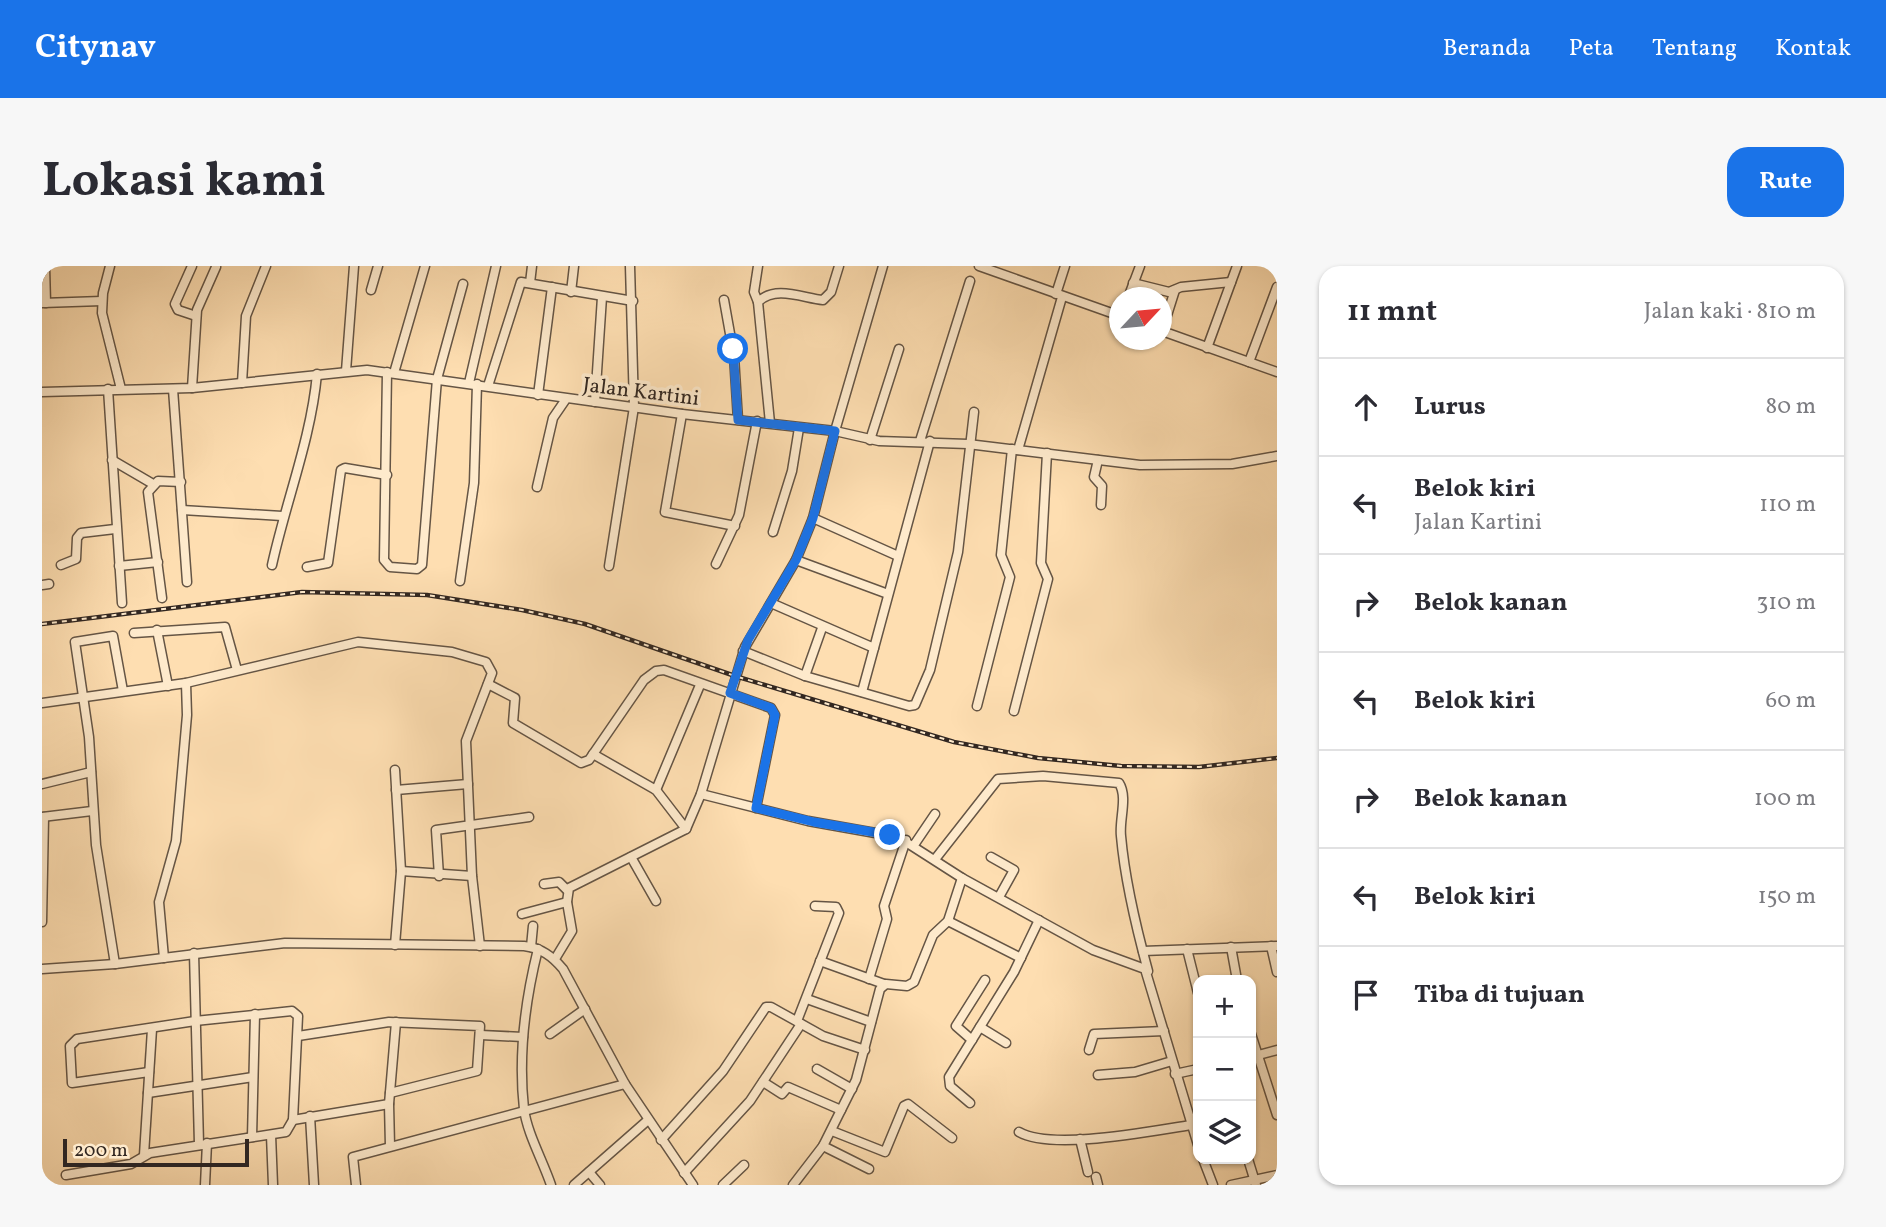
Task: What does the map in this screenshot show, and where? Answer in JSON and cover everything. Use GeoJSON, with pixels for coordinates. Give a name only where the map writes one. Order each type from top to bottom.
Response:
{"type":"FeatureCollection","features":[{"type":"Feature","properties":{"kind":"street"},"geometry":{"type":"LineString","coordinates":[[110,266],[102,313],[121,389]]}},
{"type":"Feature","properties":{"kind":"street"},"geometry":{"type":"LineString","coordinates":[[192,266],[174,304],[178,310],[196,316]]}},
{"type":"Feature","properties":{"kind":"street"},"geometry":{"type":"LineString","coordinates":[[242,383],[246,316],[266,266]]}},
{"type":"Feature","properties":{"kind":"street"},"geometry":{"type":"LineString","coordinates":[[346,371],[354,266]]}},
{"type":"Feature","properties":{"kind":"street"},"geometry":{"type":"LineString","coordinates":[[372,290],[378,266]]}},
{"type":"Feature","properties":{"kind":"street"},"geometry":{"type":"LineString","coordinates":[[425,266],[391,373],[384,560],[390,567],[417,569],[422,565],[437,379],[463,284]]}},
{"type":"Feature","properties":{"kind":"street"},"geometry":{"type":"LineString","coordinates":[[460,580],[474,484],[473,383],[496,266]]}},
{"type":"Feature","properties":{"kind":"street"},"geometry":{"type":"LineString","coordinates":[[530,283],[532,266]]}},
{"type":"Feature","properties":{"kind":"street"},"geometry":{"type":"LineString","coordinates":[[571,292],[574,266]]}},
{"type":"Feature","properties":{"kind":"street"},"geometry":{"type":"LineString","coordinates":[[609,566],[634,407],[630,266]]}},
{"type":"Feature","properties":{"kind":"street"},"geometry":{"type":"LineString","coordinates":[[758,266],[754,292],[758,302],[770,423]]}},
{"type":"Feature","properties":{"kind":"street"},"geometry":{"type":"LineString","coordinates":[[758,302],[765,296],[786,293],[823,300],[831,292],[839,266]]}},
{"type":"Feature","properties":{"kind":"street"},"geometry":{"type":"LineString","coordinates":[[567,890],[686,829],[701,794],[743,651],[796,560],[813,518],[883,266]]}},
{"type":"Feature","properties":{"kind":"street"},"geometry":{"type":"LineString","coordinates":[[979,266],[1109,312]]}},
{"type":"Feature","properties":{"kind":"street"},"geometry":{"type":"LineString","coordinates":[[977,706],[1011,575],[1001,555],[1015,449],[1065,266]]}},
{"type":"Feature","properties":{"kind":"street"},"geometry":{"type":"LineString","coordinates":[[1132,287],[1140,266]]}},
{"type":"Feature","properties":{"kind":"street"},"geometry":{"type":"LineString","coordinates":[[1207,348],[1237,266]]}},
{"type":"Feature","properties":{"kind":"street"},"geometry":{"type":"LineString","coordinates":[[46,267],[44,303],[102,301]]}},
{"type":"Feature","properties":{"kind":"street"},"geometry":{"type":"LineString","coordinates":[[192,388],[196,316],[216,267]]}},
{"type":"Feature","properties":{"kind":"street"},"geometry":{"type":"LineString","coordinates":[[920,441],[970,281]]}},
{"type":"Feature","properties":{"kind":"street"},"geometry":{"type":"LineString","coordinates":[[1133,283],[1166,292],[1231,282]]}},
{"type":"Feature","properties":{"kind":"street"},"geometry":{"type":"LineString","coordinates":[[488,386],[520,284],[530,283],[633,302]]}},
{"type":"Feature","properties":{"kind":"street"},"geometry":{"type":"LineString","coordinates":[[538,395],[552,287]]}},
{"type":"Feature","properties":{"kind":"street"},"geometry":{"type":"LineString","coordinates":[[1249,362],[1277,287]]}},
{"type":"Feature","properties":{"kind":"street"},"geometry":{"type":"LineString","coordinates":[[1172,299],[1175,290]]}},
{"type":"Feature","properties":{"kind":"street"},"geometry":{"type":"LineString","coordinates":[[595,402],[602,296]]}},
{"type":"Feature","properties":{"kind":"street"},"geometry":{"type":"LineString","coordinates":[[724,300],[734,356],[738,420]]}},
{"type":"Feature","properties":{"kind":"street"},"geometry":{"type":"LineString","coordinates":[[1172,335],[1277,372]]}},
{"type":"Feature","properties":{"kind":"street"},"geometry":{"type":"LineString","coordinates":[[870,440],[898,349]]}},
{"type":"Feature","properties":{"kind":"street","name":"Jalan Kartini"},"geometry":{"type":"LineString","coordinates":[[42,392],[192,388],[346,371],[391,373],[473,383],[566,399],[835,431],[870,440],[968,444],[1140,465],[1225,464],[1277,456]]}},
{"type":"Feature","properties":{"kind":"street"},"geometry":{"type":"LineString","coordinates":[[272,565],[282,516],[313,411],[317,374]]}},
{"type":"Feature","properties":{"kind":"street"},"geometry":{"type":"LineString","coordinates":[[108,389],[122,603]]}},
{"type":"Feature","properties":{"kind":"street"},"geometry":{"type":"LineString","coordinates":[[173,389],[187,582]]}},
{"type":"Feature","properties":{"kind":"street"},"geometry":{"type":"LineString","coordinates":[[537,487],[553,418],[566,399]]}},
{"type":"Feature","properties":{"kind":"street"},"geometry":{"type":"LineString","coordinates":[[743,651],[805,676],[909,706],[917,703],[930,670],[960,542],[968,444],[974,412]]}},
{"type":"Feature","properties":{"kind":"street"},"geometry":{"type":"LineString","coordinates":[[682,414],[676,461],[664,505],[665,512],[735,526]]}},
{"type":"Feature","properties":{"kind":"street"},"geometry":{"type":"LineString","coordinates":[[716,564],[735,526],[757,421]]}},
{"type":"Feature","properties":{"kind":"street"},"geometry":{"type":"LineString","coordinates":[[773,532],[792,471],[799,428]]}},
{"type":"Feature","properties":{"kind":"street"},"geometry":{"type":"LineString","coordinates":[[862,692],[930,441]]}},
{"type":"Feature","properties":{"kind":"street"},"geometry":{"type":"LineString","coordinates":[[1014,711],[1048,579],[1041,563],[1047,453]]}},
{"type":"Feature","properties":{"kind":"street"},"geometry":{"type":"LineString","coordinates":[[112,460],[153,484],[181,482]]}},
{"type":"Feature","properties":{"kind":"street"},"geometry":{"type":"LineString","coordinates":[[1098,460],[1094,477],[1102,486],[1101,505]]}},
{"type":"Feature","properties":{"kind":"street"},"geometry":{"type":"LineString","coordinates":[[307,567],[329,562],[341,470],[345,468],[387,475]]}},
{"type":"Feature","properties":{"kind":"street"},"geometry":{"type":"LineString","coordinates":[[153,484],[148,492],[148,501],[162,598]]}},
{"type":"Feature","properties":{"kind":"street"},"geometry":{"type":"LineString","coordinates":[[182,510],[282,516]]}},
{"type":"Feature","properties":{"kind":"street"},"geometry":{"type":"LineString","coordinates":[[813,518],[898,556]]}},
{"type":"Feature","properties":{"kind":"street"},"geometry":{"type":"LineString","coordinates":[[61,565],[76,559],[77,538],[81,533],[116,529]]}},
{"type":"Feature","properties":{"kind":"street"},"geometry":{"type":"LineString","coordinates":[[796,560],[888,594]]}},
{"type":"Feature","properties":{"kind":"street"},"geometry":{"type":"LineString","coordinates":[[119,566],[158,562]]}},
{"type":"Feature","properties":{"kind":"street"},"geometry":{"type":"LineString","coordinates":[[771,603],[822,628],[874,648]]}},
{"type":"Feature","properties":{"kind":"street"},"geometry":{"type":"LineString","coordinates":[[134,633],[226,627],[237,670]]}},
{"type":"Feature","properties":{"kind":"street"},"geometry":{"type":"LineString","coordinates":[[805,676],[822,628]]}},
{"type":"Feature","properties":{"kind":"street"},"geometry":{"type":"LineString","coordinates":[[157,630],[168,686]]}},
{"type":"Feature","properties":{"kind":"street"},"geometry":{"type":"LineString","coordinates":[[115,964],[92,811],[83,695],[74,643],[110,635],[115,639],[123,691]]}},
{"type":"Feature","properties":{"kind":"street"},"geometry":{"type":"LineString","coordinates":[[42,703],[83,695],[186,683],[365,642],[452,652],[486,662],[492,671],[467,736],[472,876],[480,946]]}},
{"type":"Feature","properties":{"kind":"street"},"geometry":{"type":"LineString","coordinates":[[488,684],[516,699],[513,723],[577,762],[587,762],[651,674],[664,670],[771,708],[775,715],[756,808]]}},
{"type":"Feature","properties":{"kind":"street"},"geometry":{"type":"LineString","coordinates":[[164,958],[159,902],[176,841],[187,715],[186,683]]}},
{"type":"Feature","properties":{"kind":"street"},"geometry":{"type":"LineString","coordinates":[[656,790],[700,685]]}},
{"type":"Feature","properties":{"kind":"street"},"geometry":{"type":"LineString","coordinates":[[593,754],[656,790],[686,829]]}},
{"type":"Feature","properties":{"kind":"street"},"geometry":{"type":"LineString","coordinates":[[395,771],[401,871],[396,945]]}},
{"type":"Feature","properties":{"kind":"street"},"geometry":{"type":"LineString","coordinates":[[42,783],[91,772]]}},
{"type":"Feature","properties":{"kind":"street"},"geometry":{"type":"LineString","coordinates":[[936,858],[998,779],[1049,776],[1119,783],[1122,791],[1121,836],[1143,951],[1175,1074],[1193,1131]]}},
{"type":"Feature","properties":{"kind":"street"},"geometry":{"type":"LineString","coordinates":[[396,790],[468,784]]}},
{"type":"Feature","properties":{"kind":"street"},"geometry":{"type":"LineString","coordinates":[[701,794],[910,842],[962,878],[1093,950],[1148,971]]}},
{"type":"Feature","properties":{"kind":"street"},"geometry":{"type":"LineString","coordinates":[[42,922],[43,817],[92,811]]}},
{"type":"Feature","properties":{"kind":"street"},"geometry":{"type":"LineString","coordinates":[[869,979],[887,919],[884,906],[910,842],[935,814]]}},
{"type":"Feature","properties":{"kind":"street"},"geometry":{"type":"LineString","coordinates":[[439,876],[436,830],[529,817]]}},
{"type":"Feature","properties":{"kind":"street"},"geometry":{"type":"LineString","coordinates":[[631,857],[656,901]]}},
{"type":"Feature","properties":{"kind":"street"},"geometry":{"type":"LineString","coordinates":[[991,857],[1014,870],[999,898]]}},
{"type":"Feature","properties":{"kind":"street"},"geometry":{"type":"LineString","coordinates":[[401,871],[439,876],[472,876]]}},
{"type":"Feature","properties":{"kind":"street"},"geometry":{"type":"LineString","coordinates":[[820,961],[884,984],[912,984],[930,939],[948,922],[962,878]]}},
{"type":"Feature","properties":{"kind":"street"},"geometry":{"type":"LineString","coordinates":[[544,884],[561,882],[567,890],[566,902],[572,931],[555,959]]}},
{"type":"Feature","properties":{"kind":"street"},"geometry":{"type":"LineString","coordinates":[[522,914],[566,902]]}},
{"type":"Feature","properties":{"kind":"street"},"geometry":{"type":"LineString","coordinates":[[42,969],[115,964],[285,943],[535,948],[555,959],[625,1084],[688,1181],[763,1082],[799,1023],[839,911],[836,907],[815,906]]}},
{"type":"Feature","properties":{"kind":"street"},"geometry":{"type":"LineString","coordinates":[[971,1103],[950,1086],[948,1079],[1021,958],[1039,920]]}},
{"type":"Feature","properties":{"kind":"street"},"geometry":{"type":"LineString","coordinates":[[948,922],[1021,958]]}},
{"type":"Feature","properties":{"kind":"street"},"geometry":{"type":"LineString","coordinates":[[533,926],[535,948],[523,1037],[524,1110],[551,1185]]}},
{"type":"Feature","properties":{"kind":"street"},"geometry":{"type":"LineString","coordinates":[[1143,951],[1274,946],[1277,972]]}},
{"type":"Feature","properties":{"kind":"street"},"geometry":{"type":"LineString","coordinates":[[1231,947],[1236,975]]}},
{"type":"Feature","properties":{"kind":"street"},"geometry":{"type":"LineString","coordinates":[[1186,949],[1193,975]]}},
{"type":"Feature","properties":{"kind":"street"},"geometry":{"type":"LineString","coordinates":[[194,953],[197,1084],[205,1185]]}},
{"type":"Feature","properties":{"kind":"street"},"geometry":{"type":"LineString","coordinates":[[972,1040],[956,1026],[985,980]]}},
{"type":"Feature","properties":{"kind":"street"},"geometry":{"type":"LineString","coordinates":[[793,1185],[823,1146],[852,1089],[884,984]]}},
{"type":"Feature","properties":{"kind":"street"},"geometry":{"type":"LineString","coordinates":[[807,999],[871,1022]]}},
{"type":"Feature","properties":{"kind":"street"},"geometry":{"type":"LineString","coordinates":[[661,1140],[729,1063],[764,1009],[771,1007],[829,1038],[865,1050]]}},
{"type":"Feature","properties":{"kind":"street"},"geometry":{"type":"LineString","coordinates":[[550,1034],[585,1009]]}},
{"type":"Feature","properties":{"kind":"street"},"geometry":{"type":"LineString","coordinates":[[66,1175],[131,1164],[144,1156],[203,1144],[286,1132],[293,1120],[299,1018],[295,1012],[195,1021],[77,1040],[70,1046],[72,1083],[149,1072]]}},
{"type":"Feature","properties":{"kind":"street"},"geometry":{"type":"LineString","coordinates":[[252,1137],[255,1014]]}},
{"type":"Feature","properties":{"kind":"street"},"geometry":{"type":"LineString","coordinates":[[298,1036],[396,1021],[476,1024],[480,1027],[479,1067],[475,1072],[390,1093]]}},
{"type":"Feature","properties":{"kind":"street"},"geometry":{"type":"LineString","coordinates":[[390,1146],[389,1104],[396,1021]]}},
{"type":"Feature","properties":{"kind":"street"},"geometry":{"type":"LineString","coordinates":[[980,1027],[1006,1044]]}},
{"type":"Feature","properties":{"kind":"street"},"geometry":{"type":"LineString","coordinates":[[144,1156],[152,1029]]}},
{"type":"Feature","properties":{"kind":"street"},"geometry":{"type":"LineString","coordinates":[[1089,1050],[1094,1034],[1164,1031]]}},
{"type":"Feature","properties":{"kind":"street"},"geometry":{"type":"LineString","coordinates":[[481,1035],[523,1037]]}},
{"type":"Feature","properties":{"kind":"street"},"geometry":{"type":"LineString","coordinates":[[1256,1055],[1277,1050]]}},
{"type":"Feature","properties":{"kind":"street"},"geometry":{"type":"LineString","coordinates":[[1098,1075],[1135,1072],[1172,1061]]}},
{"type":"Feature","properties":{"kind":"street"},"geometry":{"type":"LineString","coordinates":[[1256,1061],[1277,1115]]}},
{"type":"Feature","properties":{"kind":"street"},"geometry":{"type":"LineString","coordinates":[[817,1069],[852,1089]]}},
{"type":"Feature","properties":{"kind":"street"},"geometry":{"type":"LineString","coordinates":[[1175,1074],[1193,1070]]}},
{"type":"Feature","properties":{"kind":"street"},"geometry":{"type":"LineString","coordinates":[[148,1093],[253,1077]]}},
{"type":"Feature","properties":{"kind":"street"},"geometry":{"type":"LineString","coordinates":[[763,1082],[782,1094],[788,1087],[841,1110]]}},
{"type":"Feature","properties":{"kind":"street"},"geometry":{"type":"LineString","coordinates":[[356,1185],[354,1157],[625,1084]]}},
{"type":"Feature","properties":{"kind":"street"},"geometry":{"type":"LineString","coordinates":[[293,1120],[389,1104]]}},
{"type":"Feature","properties":{"kind":"street"},"geometry":{"type":"LineString","coordinates":[[832,1131],[885,1152],[904,1106],[908,1104],[952,1138]]}},
{"type":"Feature","properties":{"kind":"street"},"geometry":{"type":"LineString","coordinates":[[310,1116],[314,1185]]}},
{"type":"Feature","properties":{"kind":"street"},"geometry":{"type":"LineString","coordinates":[[574,1185],[648,1120]]}},
{"type":"Feature","properties":{"kind":"street"},"geometry":{"type":"LineString","coordinates":[[1019,1132],[1040,1140],[1080,1139],[1191,1125]]}},
{"type":"Feature","properties":{"kind":"street"},"geometry":{"type":"LineString","coordinates":[[271,1135],[274,1185]]}},
{"type":"Feature","properties":{"kind":"street"},"geometry":{"type":"LineString","coordinates":[[1080,1139],[1094,1178]]}},
{"type":"Feature","properties":{"kind":"street"},"geometry":{"type":"LineString","coordinates":[[823,1146],[869,1169]]}},
{"type":"Feature","properties":{"kind":"street"},"geometry":{"type":"LineString","coordinates":[[1205,1164],[1213,1185]]}},
{"type":"Feature","properties":{"kind":"street"},"geometry":{"type":"LineString","coordinates":[[1250,1164],[1255,1182]]}},
{"type":"Feature","properties":{"kind":"street"},"geometry":{"type":"LineString","coordinates":[[723,1185],[744,1165]]}},
{"type":"Feature","properties":{"kind":"street"},"geometry":{"type":"LineString","coordinates":[[589,1171],[600,1185]]}},
{"type":"Feature","properties":{"kind":"street"},"geometry":{"type":"LineString","coordinates":[[1231,1185],[1255,1182],[1277,1175]]}},
{"type":"Feature","properties":{"kind":"railway"},"geometry":{"type":"LineString","coordinates":[[42,624],[302,592],[427,595],[522,610],[585,624],[735,676],[954,742],[1038,758],[1121,766],[1199,767],[1277,758]]}},
{"type":"Feature","properties":{"kind":"route"},"geometry":{"type":"LineString","coordinates":[[733,349],[738,420],[835,431],[813,518],[796,560],[748,640],[730,693],[774,710],[756,808],[814,822],[890,835]]}}]}
